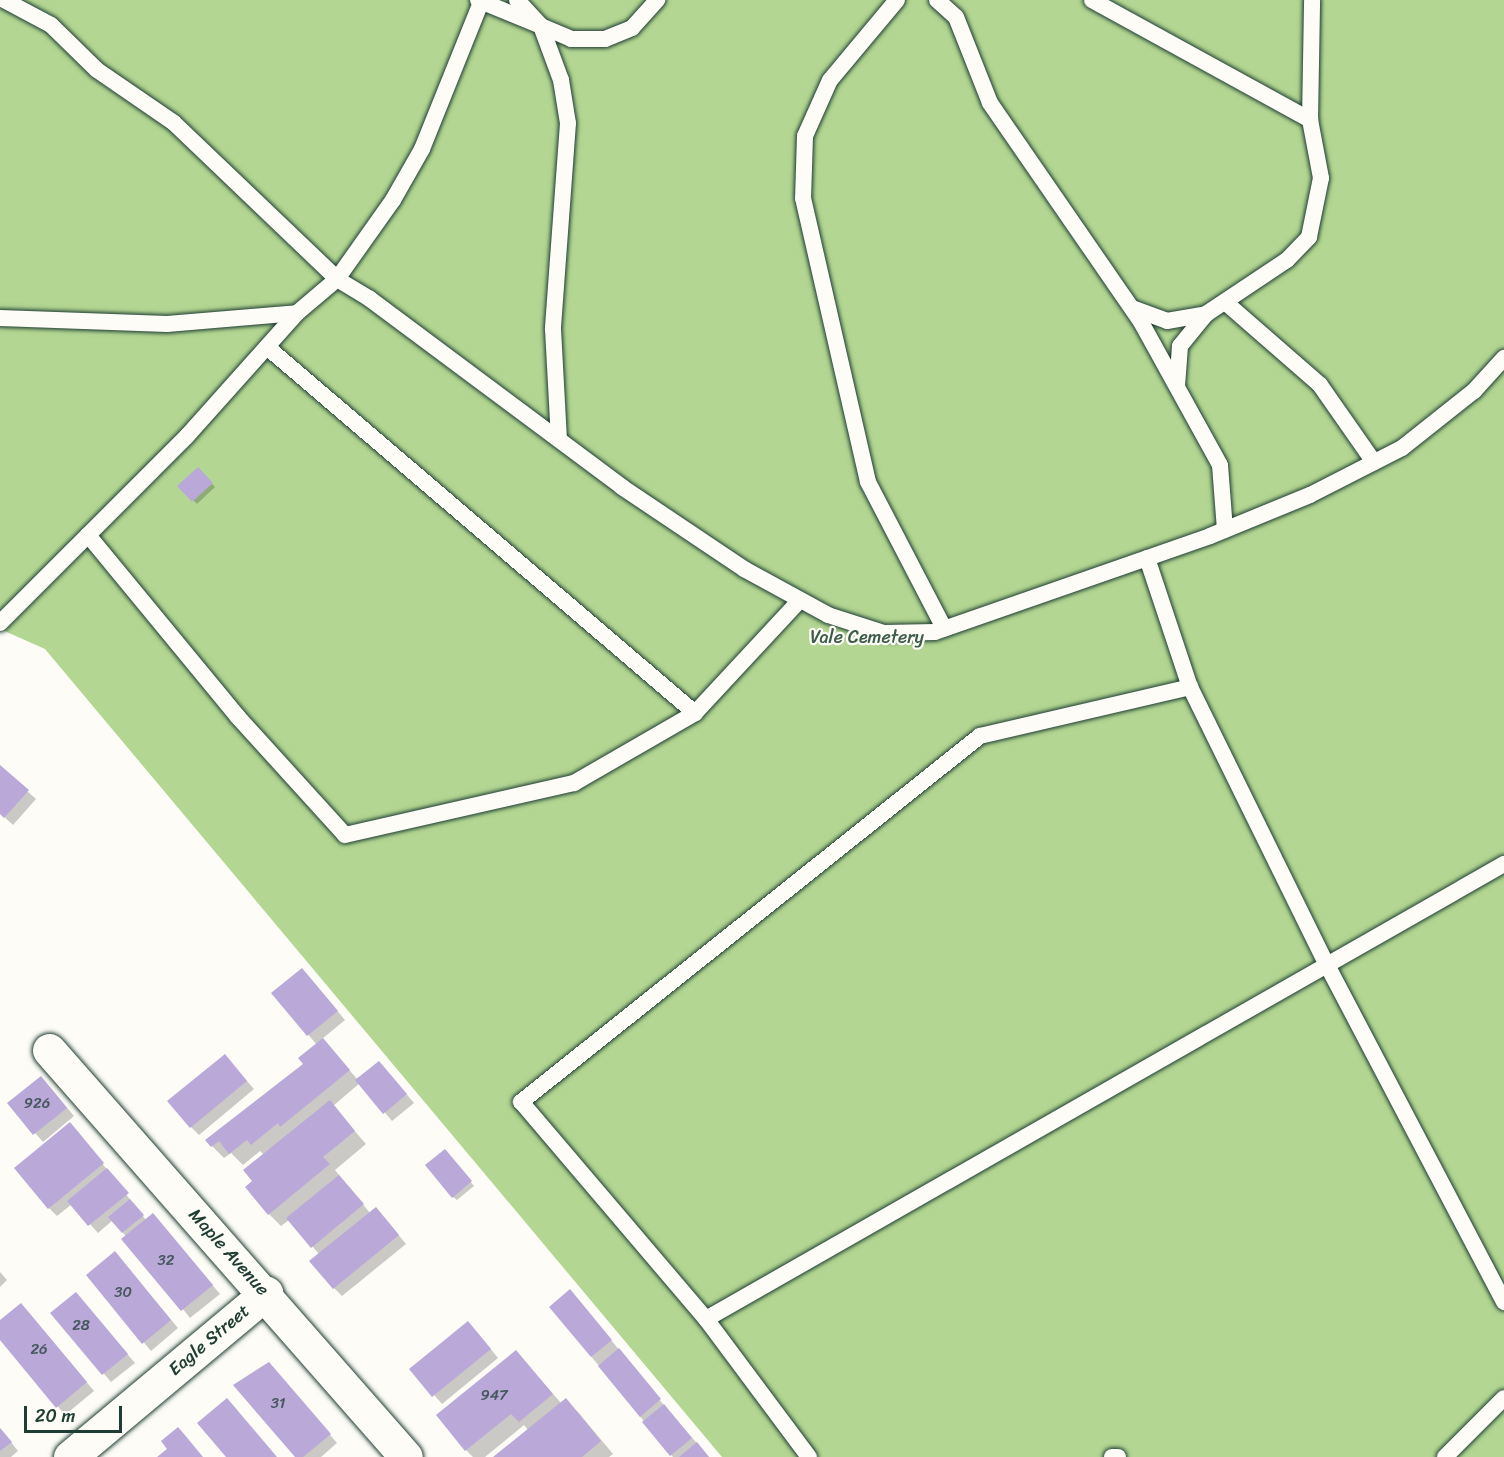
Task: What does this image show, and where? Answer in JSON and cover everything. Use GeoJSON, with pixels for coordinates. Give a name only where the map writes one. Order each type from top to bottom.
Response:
{"type":"FeatureCollection","features":[{"type":"Feature","properties":{"kind":"street","name":"Maple Avenue"},"geometry":{"type":"LineString","coordinates":[[49,1050],[266,1293],[406,1457]]}},
{"type":"Feature","properties":{"kind":"street","name":"Eagle Street"},"geometry":{"type":"LineString","coordinates":[[70,1457],[266,1293]]}},
{"type":"Feature","properties":{"kind":"lane"},"geometry":{"type":"LineString","coordinates":[[4,0],[51,25],[97,70],[174,123],[336,279],[370,299],[559,439],[744,569],[828,615],[884,633],[944,628],[1225,530],[1310,495],[1402,448],[1474,391],[1504,358]]}},
{"type":"Feature","properties":{"kind":"lane"},"geometry":{"type":"LineString","coordinates":[[0,623],[187,436],[297,313],[336,279],[393,200],[422,149],[480,0],[571,39],[605,39],[632,28],[657,0]]}},
{"type":"Feature","properties":{"kind":"lane"},"geometry":{"type":"LineString","coordinates":[[517,0],[541,26],[561,81],[568,123],[553,329],[559,439]]}},
{"type":"Feature","properties":{"kind":"lane"},"geometry":{"type":"LineString","coordinates":[[897,0],[830,81],[805,136],[803,198],[868,482],[944,628]]}},
{"type":"Feature","properties":{"kind":"lane"},"geometry":{"type":"LineString","coordinates":[[937,0],[956,17],[990,103],[1132,308],[1220,465],[1225,530]]}},
{"type":"Feature","properties":{"kind":"lane"},"geometry":{"type":"LineString","coordinates":[[1092,0],[1310,120]]}},
{"type":"Feature","properties":{"kind":"lane"},"geometry":{"type":"LineString","coordinates":[[1177,386],[1180,346],[1206,314],[1287,260],[1309,237],[1321,178],[1310,120],[1312,0]]}},
{"type":"Feature","properties":{"kind":"lane"},"geometry":{"type":"LineString","coordinates":[[1225,302],[1320,385],[1374,462]]}},
{"type":"Feature","properties":{"kind":"lane"},"geometry":{"type":"LineString","coordinates":[[1132,308],[1167,321],[1206,314]]}},
{"type":"Feature","properties":{"kind":"lane"},"geometry":{"type":"LineString","coordinates":[[0,318],[167,324],[297,313]]}},
{"type":"Feature","properties":{"kind":"lane"},"geometry":{"type":"LineString","coordinates":[[267,347],[695,713]]}},
{"type":"Feature","properties":{"kind":"lane"},"geometry":{"type":"LineString","coordinates":[[88,535],[238,717],[345,835],[574,783],[695,713],[800,600]]}},
{"type":"Feature","properties":{"kind":"lane"},"geometry":{"type":"LineString","coordinates":[[1147,558],[1190,687],[1326,963],[1504,1302]]}},
{"type":"Feature","properties":{"kind":"lane"},"geometry":{"type":"LineString","coordinates":[[809,1457],[706,1318],[521,1102],[981,736],[1190,687]]}},
{"type":"Feature","properties":{"kind":"lane"},"geometry":{"type":"LineString","coordinates":[[706,1318],[1326,963],[1504,864]]}},
{"type":"Feature","properties":{"kind":"lane"},"geometry":{"type":"LineString","coordinates":[[1445,1457],[1504,1398]]}},
{"type":"Feature","properties":{"kind":"lane"},"geometry":{"type":"LineString","coordinates":[[1112,1457],[1118,1457]]}},
{"type":"Feature","properties":{"kind":"green space","name":"Vale Cemetery"},"geometry":{"type":"Polygon","coordinates":[[[0,0],[1504,0],[1504,1457],[722,1457],[45,649],[0,629],[0,0]]]}},
{"type":"Feature","properties":{"kind":"building"},"geometry":{"type":"Polygon","coordinates":[[[198,467],[213,483],[192,502],[177,486],[198,467]]]}},
{"type":"Feature","properties":{"kind":"building"},"geometry":{"type":"Polygon","coordinates":[[[0,765],[29,790],[4,818],[0,814],[0,765]]]}},
{"type":"Feature","properties":{"kind":"building"},"geometry":{"type":"Polygon","coordinates":[[[302,968],[338,1011],[307,1036],[271,993],[302,968]]]}},
{"type":"Feature","properties":{"kind":"building"},"geometry":{"type":"Polygon","coordinates":[[[323,1038],[350,1070],[280,1127],[278,1123],[251,1145],[247,1140],[229,1154],[219,1141],[211,1147],[205,1140],[303,1064],[298,1058],[323,1038]]]}},
{"type":"Feature","properties":{"kind":"building"},"geometry":{"type":"Polygon","coordinates":[[[225,1054],[247,1081],[190,1128],[167,1101],[225,1054]]]}},
{"type":"Feature","properties":{"kind":"building"},"geometry":{"type":"Polygon","coordinates":[[[379,1061],[407,1094],[383,1114],[355,1080],[379,1061]]]}},
{"type":"Feature","properties":{"kind":"building"},"geometry":{"type":"Polygon","coordinates":[[[41,1076],[67,1108],[33,1135],[7,1103],[41,1076]]]}},
{"type":"Feature","properties":{"kind":"building"},"geometry":{"type":"Polygon","coordinates":[[[330,1100],[355,1131],[323,1157],[330,1164],[268,1215],[245,1187],[252,1181],[243,1170],[330,1100]]]}},
{"type":"Feature","properties":{"kind":"building"},"geometry":{"type":"Polygon","coordinates":[[[70,1122],[104,1163],[48,1209],[14,1168],[70,1122]]]}},
{"type":"Feature","properties":{"kind":"building"},"geometry":{"type":"Polygon","coordinates":[[[445,1149],[472,1181],[452,1198],[425,1165],[445,1149]]]}},
{"type":"Feature","properties":{"kind":"building"},"geometry":{"type":"Polygon","coordinates":[[[107,1168],[129,1193],[88,1226],[67,1201],[107,1168]]]}},
{"type":"Feature","properties":{"kind":"building"},"geometry":{"type":"Polygon","coordinates":[[[339,1175],[364,1204],[311,1248],[286,1218],[339,1175]]]}},
{"type":"Feature","properties":{"kind":"building"},"geometry":{"type":"Polygon","coordinates":[[[130,1199],[144,1215],[122,1233],[108,1217],[130,1199]]]}},
{"type":"Feature","properties":{"kind":"building"},"geometry":{"type":"Polygon","coordinates":[[[376,1207],[399,1235],[333,1289],[309,1261],[376,1207]]]}},
{"type":"Feature","properties":{"kind":"building"},"geometry":{"type":"Polygon","coordinates":[[[153,1213],[213,1285],[181,1311],[121,1239],[153,1213]]]}},
{"type":"Feature","properties":{"kind":"building"},"geometry":{"type":"Polygon","coordinates":[[[115,1251],[171,1320],[142,1344],[86,1275],[115,1251]]]}},
{"type":"Feature","properties":{"kind":"building"},"geometry":{"type":"Polygon","coordinates":[[[570,1289],[612,1340],[591,1357],[549,1307],[570,1289]]]}},
{"type":"Feature","properties":{"kind":"building"},"geometry":{"type":"Polygon","coordinates":[[[76,1292],[128,1354],[102,1375],[50,1313],[76,1292]]]}},
{"type":"Feature","properties":{"kind":"building"},"geometry":{"type":"Polygon","coordinates":[[[21,1303],[87,1382],[56,1408],[0,1340],[0,1320],[21,1303]]]}},
{"type":"Feature","properties":{"kind":"building"},"geometry":{"type":"Polygon","coordinates":[[[468,1321],[491,1349],[432,1397],[409,1369],[468,1321]]]}},
{"type":"Feature","properties":{"kind":"building"},"geometry":{"type":"Polygon","coordinates":[[[619,1348],[661,1399],[640,1417],[598,1366],[619,1348]]]}},
{"type":"Feature","properties":{"kind":"building"},"geometry":{"type":"Polygon","coordinates":[[[516,1350],[553,1394],[519,1422],[511,1414],[465,1451],[436,1415],[516,1350]]]}},
{"type":"Feature","properties":{"kind":"building"},"geometry":{"type":"Polygon","coordinates":[[[269,1362],[331,1434],[303,1457],[295,1457],[233,1385],[269,1362]]]}},
{"type":"Feature","properties":{"kind":"building"},"geometry":{"type":"Polygon","coordinates":[[[227,1398],[277,1457],[226,1457],[197,1423],[227,1398]]]}},
{"type":"Feature","properties":{"kind":"building"},"geometry":{"type":"Polygon","coordinates":[[[566,1398],[601,1441],[582,1457],[493,1457],[566,1398]]]}},
{"type":"Feature","properties":{"kind":"building"},"geometry":{"type":"Polygon","coordinates":[[[664,1404],[692,1438],[670,1456],[642,1422],[664,1404]]]}},
{"type":"Feature","properties":{"kind":"building"},"geometry":{"type":"Polygon","coordinates":[[[178,1427],[203,1457],[157,1457],[167,1449],[161,1441],[178,1427]]]}},
{"type":"Feature","properties":{"kind":"building"},"geometry":{"type":"Polygon","coordinates":[[[0,1428],[12,1442],[0,1451],[0,1428]]]}},
{"type":"Feature","properties":{"kind":"building"},"geometry":{"type":"Polygon","coordinates":[[[697,1442],[709,1457],[679,1457],[697,1442]]]}}]}
